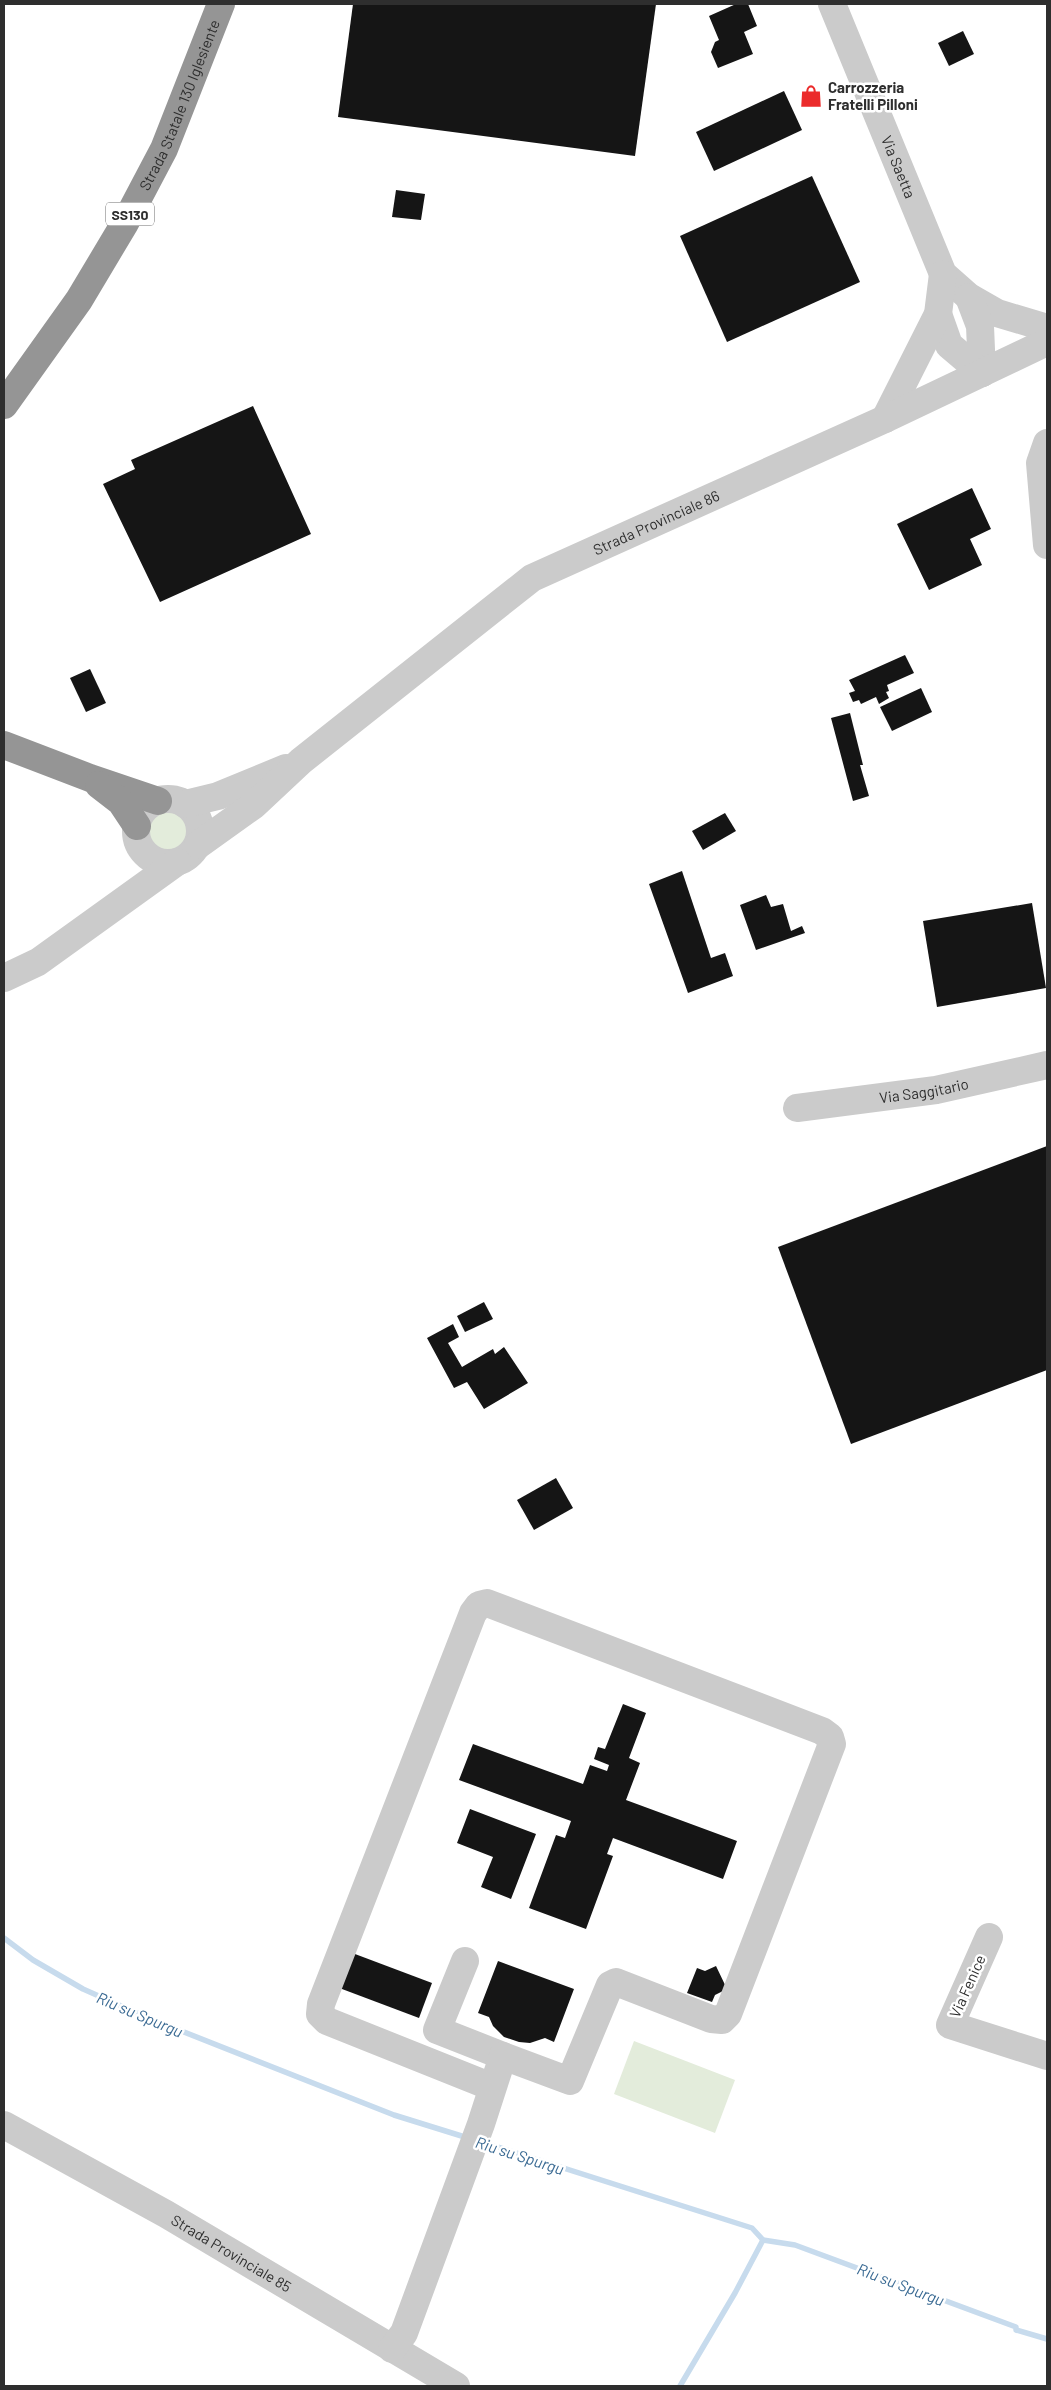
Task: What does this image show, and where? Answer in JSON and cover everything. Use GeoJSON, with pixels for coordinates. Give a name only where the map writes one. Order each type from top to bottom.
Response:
{"type":"FeatureCollection","features":[{"type":"Feature","properties":{"kind":"highway","name":"Strada Statale 130 Iglesiente"},"geometry":{"type":"LineString","coordinates":[[4,405],[79,300],[125,223],[164,149],[222,4]]}},
{"type":"Feature","properties":{"kind":"highway"},"geometry":{"type":"LineString","coordinates":[[4,745],[90,778],[158,801]]}},
{"type":"Feature","properties":{"kind":"highway"},"geometry":{"type":"LineString","coordinates":[[90,778],[121,802],[138,836]]}},
{"type":"Feature","properties":{"kind":"street","name":"Via Saetta"},"geometry":{"type":"LineString","coordinates":[[832,4],[942,274],[938,314],[885,419]]}},
{"type":"Feature","properties":{"kind":"street","name":"Via Saetta"},"geometry":{"type":"LineString","coordinates":[[942,274],[970,297],[998,313],[1047,328]]}},
{"type":"Feature","properties":{"kind":"street"},"geometry":{"type":"LineString","coordinates":[[970,297],[980,326],[982,373]]}},
{"type":"Feature","properties":{"kind":"street","name":"Via Saetta"},"geometry":{"type":"LineString","coordinates":[[938,314],[949,345],[982,373]]}},
{"type":"Feature","properties":{"kind":"street","name":"Strada Provinciale 86"},"geometry":{"type":"LineString","coordinates":[[198,845],[254,805],[301,761],[532,578],[885,419],[1047,342]]}},
{"type":"Feature","properties":{"kind":"street"},"geometry":{"type":"LineString","coordinates":[[1047,443],[1040,463],[1047,545]]}},
{"type":"Feature","properties":{"kind":"street","name":"Strada Provinciale 86"},"geometry":{"type":"LineString","coordinates":[[185,804],[218,796],[301,761]]}},
{"type":"Feature","properties":{"kind":"street"},"geometry":{"type":"LineString","coordinates":[[4,978],[38,962],[107,913],[177,862],[193,853],[198,845],[200,836],[198,818],[185,804],[177,800],[158,801],[144,810],[127,880],[107,913]]}},
{"type":"Feature","properties":{"kind":"street"},"geometry":{"type":"LineString","coordinates":[[138,836],[146,855],[155,861],[166,864],[177,862]]}},
{"type":"Feature","properties":{"kind":"street","name":"Via Saggitario"},"geometry":{"type":"LineString","coordinates":[[797,1108],[936,1090],[1047,1065]]}},
{"type":"Feature","properties":{"kind":"street"},"geometry":{"type":"LineString","coordinates":[[465,1961],[437,2030],[570,2081],[610,1985],[616,1982],[712,2019],[722,2020],[728,2014],[832,1744],[830,1737],[822,1731],[487,1603],[479,1606],[472,1613],[321,2004],[320,2014],[327,2021],[492,2087]]}},
{"type":"Feature","properties":{"kind":"street","name":"Via Fenice"},"geometry":{"type":"LineString","coordinates":[[989,1937],[950,2025],[1047,2056]]}},
{"type":"Feature","properties":{"kind":"street"},"geometry":{"type":"LineString","coordinates":[[392,2349],[404,2333],[481,2124],[503,2056]]}},
{"type":"Feature","properties":{"kind":"street","name":"Strada Provinciale 85"},"geometry":{"type":"LineString","coordinates":[[4,2125],[166,2214],[456,2386]]}},
{"type":"Feature","properties":{"kind":"green space"},"geometry":{"type":"Polygon","coordinates":[[[169,806],[183,810],[190,817],[194,831],[190,845],[183,852],[169,856],[155,852],[148,845],[144,831],[148,817],[155,810],[169,806]]]}},
{"type":"Feature","properties":{"kind":"green space"},"geometry":{"type":"Polygon","coordinates":[[[634,2041],[735,2080],[715,2133],[614,2094],[634,2041]]]}},
{"type":"Feature","properties":{"kind":"building"},"geometry":{"type":"Polygon","coordinates":[[[353,4],[656,4],[635,156],[338,117],[353,4]]]}},
{"type":"Feature","properties":{"kind":"building"},"geometry":{"type":"Polygon","coordinates":[[[736,4],[748,4],[757,26],[744,32],[753,54],[718,68],[711,52],[715,42],[719,40],[709,16],[736,4]]]}},
{"type":"Feature","properties":{"kind":"building"},"geometry":{"type":"Polygon","coordinates":[[[963,31],[974,54],[949,66],[938,43],[963,31]]]}},
{"type":"Feature","properties":{"kind":"building"},"geometry":{"type":"Polygon","coordinates":[[[784,91],[802,130],[714,171],[696,132],[784,91]]]}},
{"type":"Feature","properties":{"kind":"building"},"geometry":{"type":"Polygon","coordinates":[[[812,176],[860,282],[727,342],[680,236],[812,176]]]}},
{"type":"Feature","properties":{"kind":"building"},"geometry":{"type":"Polygon","coordinates":[[[396,190],[425,194],[421,220],[392,217],[396,190]]]}},
{"type":"Feature","properties":{"kind":"building"},"geometry":{"type":"Polygon","coordinates":[[[253,406],[311,534],[160,602],[103,484],[135,469],[131,460],[253,406]]]}},
{"type":"Feature","properties":{"kind":"building"},"geometry":{"type":"Polygon","coordinates":[[[972,488],[991,529],[970,539],[982,565],[929,590],[897,524],[972,488]]]}},
{"type":"Feature","properties":{"kind":"building"},"geometry":{"type":"Polygon","coordinates":[[[905,655],[914,673],[887,685],[889,691],[886,692],[889,698],[879,704],[876,697],[861,704],[859,700],[853,702],[849,693],[855,691],[849,680],[905,655]]]}},
{"type":"Feature","properties":{"kind":"building"},"geometry":{"type":"Polygon","coordinates":[[[90,669],[106,703],[86,712],[70,678],[90,669]]]}},
{"type":"Feature","properties":{"kind":"building"},"geometry":{"type":"Polygon","coordinates":[[[921,688],[932,712],[892,731],[880,707],[921,688]]]}},
{"type":"Feature","properties":{"kind":"building"},"geometry":{"type":"Polygon","coordinates":[[[850,713],[863,765],[860,765],[869,796],[853,801],[831,718],[850,713]]]}},
{"type":"Feature","properties":{"kind":"building"},"geometry":{"type":"Polygon","coordinates":[[[725,813],[736,831],[703,850],[692,831],[725,813]]]}},
{"type":"Feature","properties":{"kind":"building"},"geometry":{"type":"Polygon","coordinates":[[[682,871],[711,958],[725,953],[733,976],[688,993],[649,884],[682,871]]]}},
{"type":"Feature","properties":{"kind":"building"},"geometry":{"type":"Polygon","coordinates":[[[766,895],[771,907],[783,904],[791,931],[802,926],[805,933],[756,950],[740,905],[766,895]]]}},
{"type":"Feature","properties":{"kind":"building"},"geometry":{"type":"Polygon","coordinates":[[[1032,903],[1046,988],[937,1007],[923,921],[1032,903]]]}},
{"type":"Feature","properties":{"kind":"building"},"geometry":{"type":"Polygon","coordinates":[[[1047,1146],[1047,1370],[851,1444],[778,1247],[1047,1146]]]}},
{"type":"Feature","properties":{"kind":"building"},"geometry":{"type":"Polygon","coordinates":[[[484,1302],[493,1319],[465,1332],[457,1316],[484,1302]]]}},
{"type":"Feature","properties":{"kind":"building"},"geometry":{"type":"Polygon","coordinates":[[[453,1324],[459,1337],[448,1343],[462,1367],[493,1349],[495,1354],[504,1347],[528,1383],[484,1409],[467,1382],[454,1388],[427,1338],[453,1324]]]}},
{"type":"Feature","properties":{"kind":"building"},"geometry":{"type":"Polygon","coordinates":[[[556,1478],[573,1508],[534,1530],[517,1500],[556,1478]]]}},
{"type":"Feature","properties":{"kind":"building"},"geometry":{"type":"Polygon","coordinates":[[[623,1704],[646,1713],[629,1758],[640,1763],[626,1800],[737,1841],[723,1879],[613,1838],[607,1854],[613,1856],[586,1929],[529,1908],[556,1835],[565,1838],[571,1821],[459,1780],[473,1744],[583,1784],[590,1765],[607,1771],[609,1765],[594,1759],[598,1747],[605,1749],[623,1704]]]}},
{"type":"Feature","properties":{"kind":"building"},"geometry":{"type":"Polygon","coordinates":[[[470,1809],[536,1834],[511,1899],[481,1887],[493,1857],[457,1843],[470,1809]]]}},
{"type":"Feature","properties":{"kind":"building"},"geometry":{"type":"Polygon","coordinates":[[[347,1951],[432,1983],[419,2018],[334,1986],[347,1951]]]}},
{"type":"Feature","properties":{"kind":"building"},"geometry":{"type":"Polygon","coordinates":[[[498,1961],[574,1989],[554,2042],[545,2038],[530,2043],[519,2042],[504,2037],[493,2026],[489,2017],[478,2013],[498,1961]]]}},
{"type":"Feature","properties":{"kind":"building"},"geometry":{"type":"Polygon","coordinates":[[[716,1966],[727,1989],[715,1995],[712,2002],[687,1993],[697,1968],[705,1971],[716,1966]]]}},
{"type":"Feature","properties":{"kind":"waterway","name":"Riu su Spurgu"},"geometry":{"type":"LineString","coordinates":[[4,1938],[33,1960],[83,1989],[146,2017],[394,2115],[468,2138]]}},
{"type":"Feature","properties":{"kind":"waterway","name":"Riu su Spurgu"},"geometry":{"type":"LineString","coordinates":[[482,2142],[752,2228],[763,2240],[795,2245],[1016,2327],[1016,2330],[1047,2339]]}},
{"type":"Feature","properties":{"kind":"waterway"},"geometry":{"type":"LineString","coordinates":[[680,2386],[735,2293],[763,2240]]}},
{"type":"Feature","properties":{"kind":"place","name":"Carrozzeria Fratelli Pilloni"},"geometry":{"type":"Point","coordinates":[811,96]}}]}
